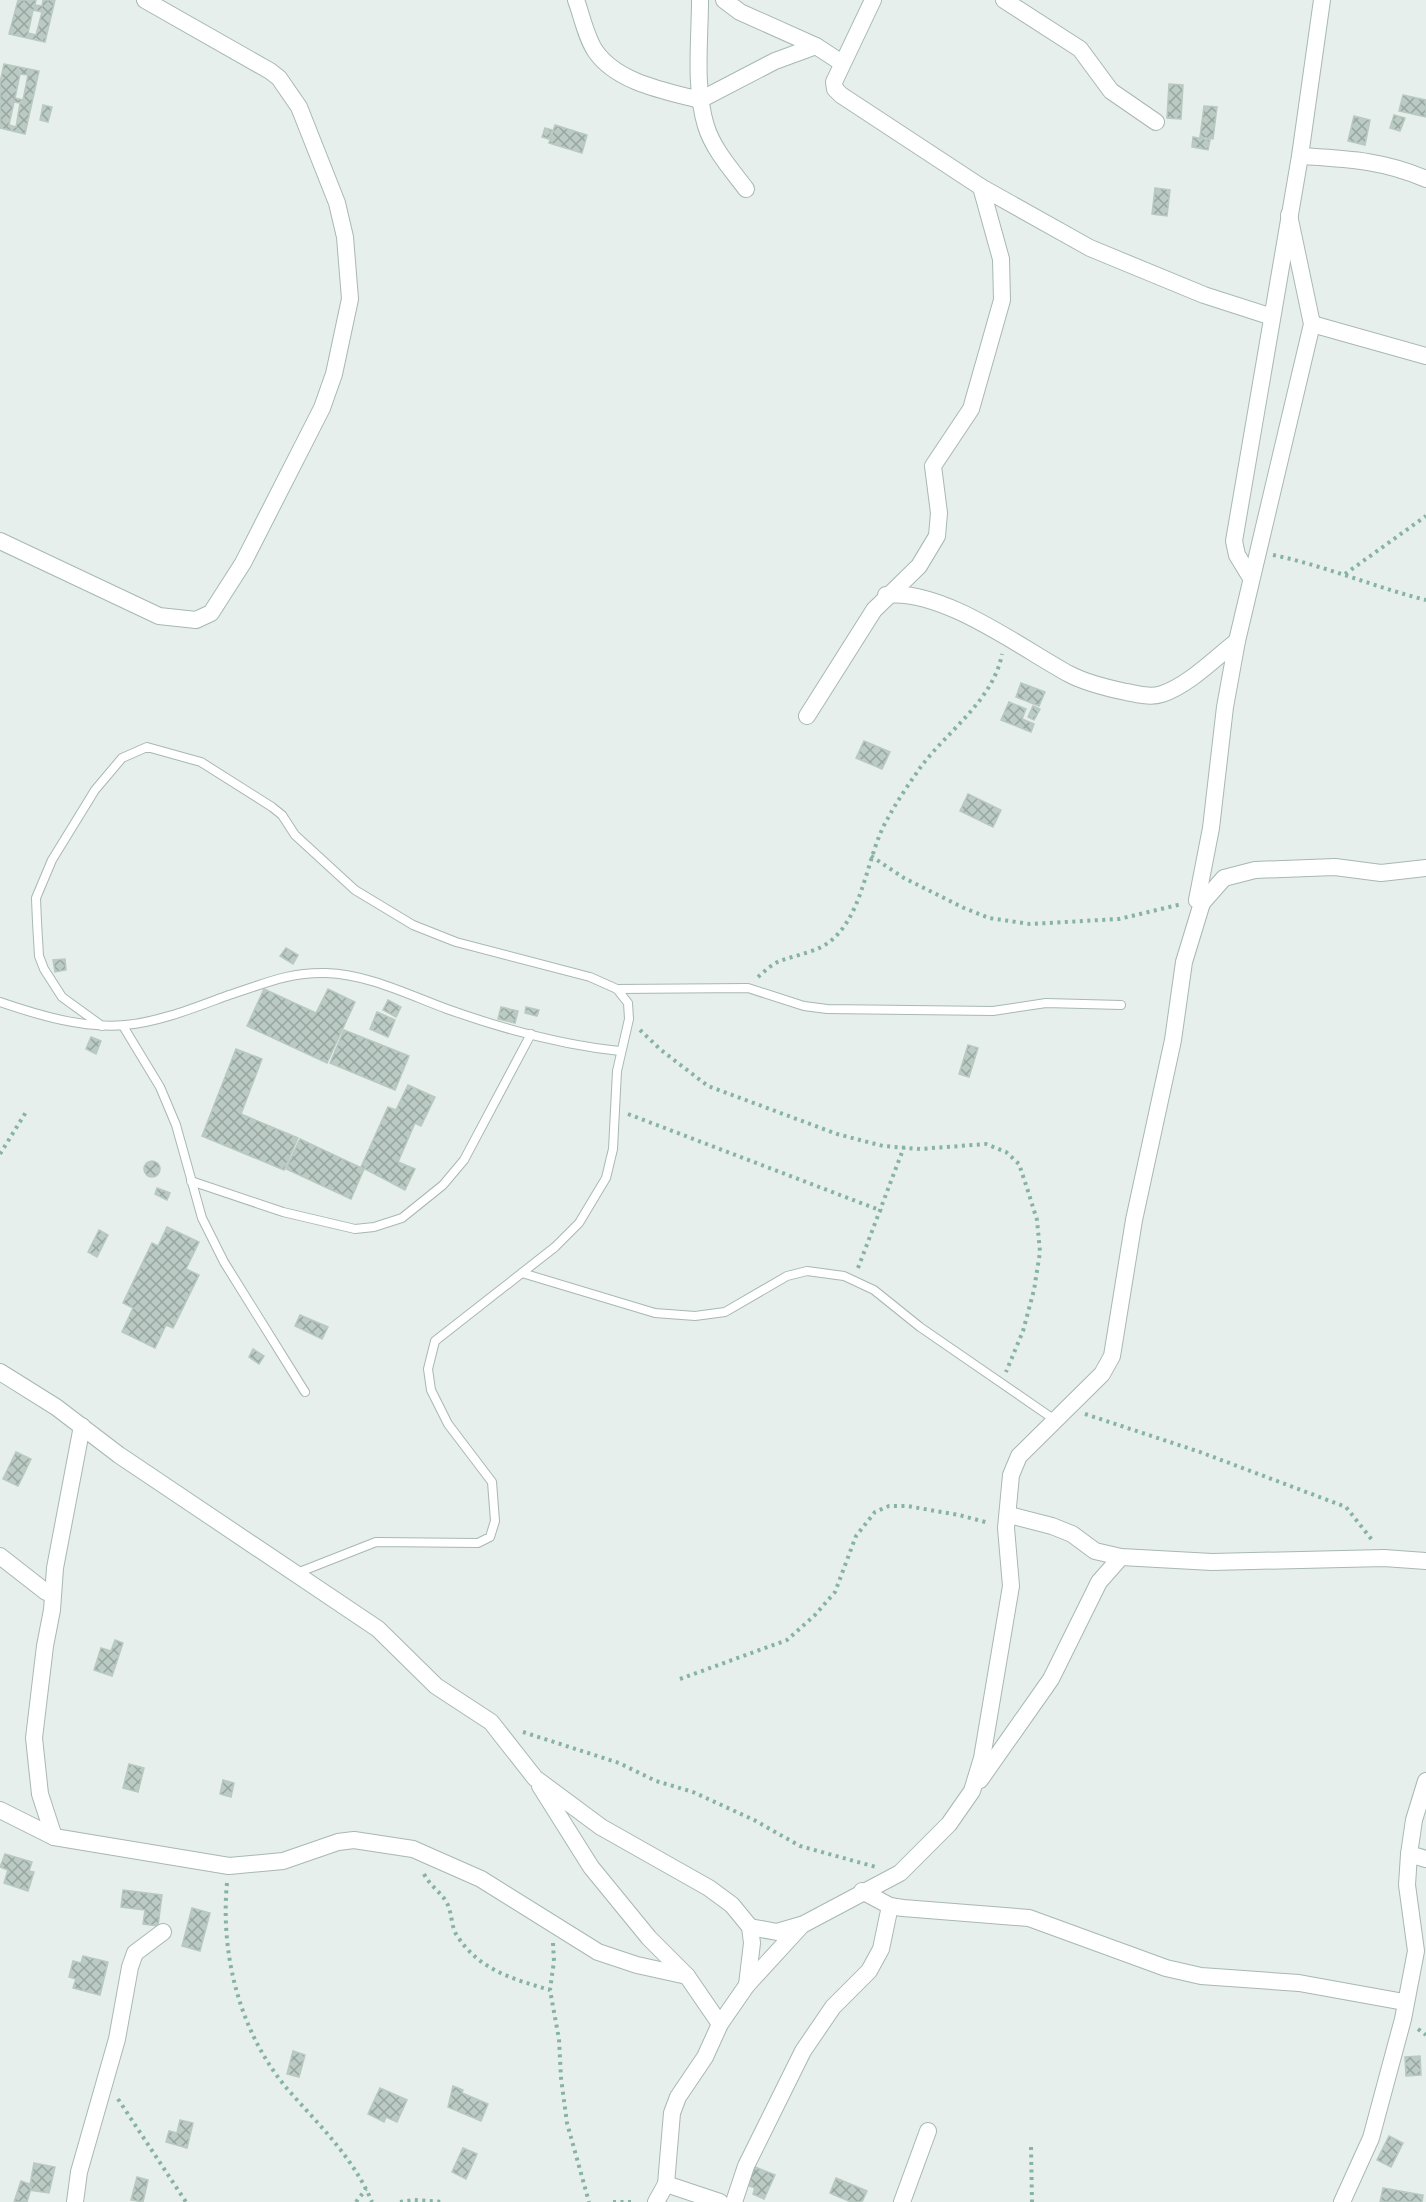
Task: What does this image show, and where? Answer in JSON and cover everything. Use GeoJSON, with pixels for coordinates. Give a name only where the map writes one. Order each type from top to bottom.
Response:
{"type":"FeatureCollection","features":[{"type":"Feature","properties":{"kind":"street"},"geometry":{"type":"LineString","coordinates":[[0,541],[159,616],[196,620],[211,613],[243,563],[282,489],[322,408],[334,374],[350,309],[345,237],[337,203],[299,107],[279,78],[270,71],[145,0]]}},
{"type":"Feature","properties":{"kind":"street"},"geometry":{"type":"LineString","coordinates":[[576,0],[595,51],[607,64],[631,79],[660,90],[700,100],[775,61],[816,46]]}},
{"type":"Feature","properties":{"kind":"street"},"geometry":{"type":"LineString","coordinates":[[700,0],[700,100],[706,128],[719,152],[746,189]]}},
{"type":"Feature","properties":{"kind":"street"},"geometry":{"type":"LineString","coordinates":[[724,0],[740,12],[816,46],[842,63]]}},
{"type":"Feature","properties":{"kind":"street"},"geometry":{"type":"LineString","coordinates":[[873,0],[834,82],[841,95],[981,187],[1090,248],[1186,288],[1272,317]]}},
{"type":"Feature","properties":{"kind":"street"},"geometry":{"type":"LineString","coordinates":[[1004,0],[1080,49],[1111,91],[1156,122]]}},
{"type":"Feature","properties":{"kind":"street"},"geometry":{"type":"LineString","coordinates":[[1251,578],[1237,555],[1234,542],[1300,156],[1322,0]]}},
{"type":"Feature","properties":{"kind":"street"},"geometry":{"type":"LineString","coordinates":[[1300,156],[1367,160],[1397,166],[1426,179]]}},
{"type":"Feature","properties":{"kind":"street"},"geometry":{"type":"LineString","coordinates":[[807,716],[862,628],[886,595],[919,566],[937,536],[939,513],[933,466],[971,409],[1002,300],[1001,259],[981,187]]}},
{"type":"Feature","properties":{"kind":"street"},"geometry":{"type":"LineString","coordinates":[[972,1791],[982,1758],[1011,1586],[1008,1522],[1011,1475],[1019,1455],[1102,1374],[1112,1356],[1134,1220],[1173,1040],[1184,962],[1199,902],[1211,828],[1225,707],[1237,641],[1312,324],[1289,215]]}},
{"type":"Feature","properties":{"kind":"street"},"geometry":{"type":"LineString","coordinates":[[1312,324],[1426,356]]}},
{"type":"Feature","properties":{"kind":"street"},"geometry":{"type":"LineString","coordinates":[[886,595],[911,594],[928,600],[1005,636],[1088,682],[1148,696],[1162,694],[1186,680],[1237,641]]}},
{"type":"Feature","properties":{"kind":"street"},"geometry":{"type":"LineString","coordinates":[[1199,902],[1224,878],[1255,870],[1335,867],[1381,873],[1426,868]]}},
{"type":"Feature","properties":{"kind":"street"},"geometry":{"type":"LineString","coordinates":[[0,1372],[56,1407],[119,1455],[378,1629],[436,1686],[490,1722],[535,1778],[591,1867],[649,1938],[687,1976],[720,2024]]}},
{"type":"Feature","properties":{"kind":"street"},"geometry":{"type":"LineString","coordinates":[[54,1837],[40,1794],[34,1738],[45,1646],[52,1610],[55,1568],[81,1426]]}},
{"type":"Feature","properties":{"kind":"street"},"geometry":{"type":"LineString","coordinates":[[1008,1522],[1052,1526],[1072,1534],[1095,1551],[1121,1557],[1212,1562],[1384,1558],[1426,1561]]}},
{"type":"Feature","properties":{"kind":"street"},"geometry":{"type":"LineString","coordinates":[[0,1556],[46,1592]]}},
{"type":"Feature","properties":{"kind":"street"},"geometry":{"type":"LineString","coordinates":[[750,1927],[777,1932],[802,1925],[900,1873],[949,1824],[1051,1679],[1099,1582],[1121,1557]]}},
{"type":"Feature","properties":{"kind":"street"},"geometry":{"type":"LineString","coordinates":[[535,1778],[602,1827],[709,1888],[732,1905],[750,1927],[752,1943],[747,1985]]}},
{"type":"Feature","properties":{"kind":"street"},"geometry":{"type":"LineString","coordinates":[[1342,2202],[1371,2138],[1403,2019],[1404,2002],[1416,1951],[1407,1885],[1409,1854],[1414,1820],[1426,1781]]}},
{"type":"Feature","properties":{"kind":"street"},"geometry":{"type":"LineString","coordinates":[[0,1810],[54,1837],[229,1866],[282,1861],[346,1841],[413,1849],[481,1879],[598,1952],[637,1965],[687,1976]]}},
{"type":"Feature","properties":{"kind":"street"},"geometry":{"type":"LineString","coordinates":[[1409,1854],[1426,1859]]}},
{"type":"Feature","properties":{"kind":"street"},"geometry":{"type":"LineString","coordinates":[[862,1892],[890,1905],[1029,1918],[1183,1972],[1201,1976],[1299,1983],[1404,2002]]}},
{"type":"Feature","properties":{"kind":"street"},"geometry":{"type":"LineString","coordinates":[[734,2202],[746,2166],[803,2051],[833,2007],[869,1971],[881,1949],[890,1905]]}},
{"type":"Feature","properties":{"kind":"street"},"geometry":{"type":"LineString","coordinates":[[656,2202],[666,2184],[672,2113],[678,2097],[705,2057],[720,2024],[747,1985],[802,1925]]}},
{"type":"Feature","properties":{"kind":"street"},"geometry":{"type":"LineString","coordinates":[[75,2202],[79,2172],[105,2081],[135,1953],[163,1932]]}},
{"type":"Feature","properties":{"kind":"street"},"geometry":{"type":"LineString","coordinates":[[902,2202],[928,2131]]}},
{"type":"Feature","properties":{"kind":"street"},"geometry":{"type":"LineString","coordinates":[[666,2184],[719,2202]]}},
{"type":"Feature","properties":{"kind":"lane"},"geometry":{"type":"LineString","coordinates":[[102,1026],[62,997],[40,964],[36,898],[52,860],[95,790],[122,758],[147,747],[201,762],[272,807],[282,814],[295,835],[356,890],[413,925],[478,948],[567,969],[617,989],[741,989],[804,1006],[827,1009],[993,1011],[1046,1003],[1121,1005]]}},
{"type":"Feature","properties":{"kind":"lane"},"geometry":{"type":"LineString","coordinates":[[0,1002],[36,1014],[102,1026],[123,1026],[141,1023],[210,1002],[269,979],[297,974],[328,973],[376,984],[490,1024],[557,1042],[620,1051]]}},
{"type":"Feature","properties":{"kind":"lane"},"geometry":{"type":"LineString","coordinates":[[297,1573],[376,1542],[478,1543],[490,1537],[495,1521],[492,1482],[448,1424],[431,1389],[428,1369],[435,1341],[555,1247],[579,1223],[606,1178],[613,1149],[620,1051],[629,1019],[628,1003],[617,989]]}},
{"type":"Feature","properties":{"kind":"lane"},"geometry":{"type":"LineString","coordinates":[[123,1026],[160,1087],[176,1125],[202,1218],[224,1262],[305,1392]]}},
{"type":"Feature","properties":{"kind":"lane"},"geometry":{"type":"LineString","coordinates":[[191,1181],[282,1212],[355,1229],[374,1227],[402,1218],[443,1185],[464,1160],[531,1034]]}},
{"type":"Feature","properties":{"kind":"lane"},"geometry":{"type":"LineString","coordinates":[[522,1273],[655,1313],[694,1316],[725,1312],[787,1276],[807,1270],[844,1276],[874,1290],[920,1327],[1001,1382],[1061,1415]]}},
{"type":"Feature","properties":{"kind":"path"},"geometry":{"type":"LineString","coordinates":[[1345,574],[1426,516]]}},
{"type":"Feature","properties":{"kind":"path"},"geometry":{"type":"LineString","coordinates":[[1258,552],[1345,574],[1381,589],[1426,600]]}},
{"type":"Feature","properties":{"kind":"path"},"geometry":{"type":"LineString","coordinates":[[741,989],[777,962],[810,953],[834,939],[862,892],[871,856],[888,818],[921,767],[975,705],[997,675],[1005,636]]}},
{"type":"Feature","properties":{"kind":"path"},"geometry":{"type":"LineString","coordinates":[[871,856],[904,878],[964,908],[989,918],[1030,924],[1119,919],[1199,902]]}},
{"type":"Feature","properties":{"kind":"path"},"geometry":{"type":"LineString","coordinates":[[629,1019],[661,1050],[708,1086],[734,1098],[837,1134],[884,1146],[986,1144],[1006,1152],[1019,1164],[1037,1220],[1040,1252],[1034,1290],[1023,1330],[1001,1382]]}},
{"type":"Feature","properties":{"kind":"path"},"geometry":{"type":"LineString","coordinates":[[616,1109],[882,1211]]}},
{"type":"Feature","properties":{"kind":"path"},"geometry":{"type":"LineString","coordinates":[[0,1154],[26,1112]]}},
{"type":"Feature","properties":{"kind":"path"},"geometry":{"type":"LineString","coordinates":[[854,1280],[882,1211],[904,1147]]}},
{"type":"Feature","properties":{"kind":"path"},"geometry":{"type":"LineString","coordinates":[[1061,1415],[1200,1452],[1346,1507],[1357,1518],[1384,1558]]}},
{"type":"Feature","properties":{"kind":"path"},"geometry":{"type":"LineString","coordinates":[[680,1679],[787,1640],[815,1615],[835,1592],[856,1536],[875,1512],[889,1506],[907,1506],[1008,1522]]}},
{"type":"Feature","properties":{"kind":"path"},"geometry":{"type":"LineString","coordinates":[[490,1722],[619,1763],[656,1780],[693,1792],[754,1820],[800,1846],[900,1873]]}},
{"type":"Feature","properties":{"kind":"path"},"geometry":{"type":"LineString","coordinates":[[413,1849],[429,1884],[449,1907],[455,1933],[475,1958],[491,1970],[550,1990]]}},
{"type":"Feature","properties":{"kind":"path"},"geometry":{"type":"LineString","coordinates":[[229,1866],[226,1946],[238,1998],[267,2061],[289,2091],[346,2156],[372,2202]]}},
{"type":"Feature","properties":{"kind":"path"},"geometry":{"type":"LineString","coordinates":[[551,1923],[554,1961],[550,1990],[560,2039],[561,2078],[567,2123],[589,2202]]}},
{"type":"Feature","properties":{"kind":"path"},"geometry":{"type":"LineString","coordinates":[[105,2081],[186,2202]]}},
{"type":"Feature","properties":{"kind":"path"},"geometry":{"type":"LineString","coordinates":[[1031,2147],[1032,2202]]}},
{"type":"Feature","properties":{"kind":"path"},"geometry":{"type":"LineString","coordinates":[[356,2202],[366,2188]]}},
{"type":"Feature","properties":{"kind":"path"},"geometry":{"type":"LineString","coordinates":[[400,2202],[413,2200],[444,2202]]}},
{"type":"Feature","properties":{"kind":"path"},"geometry":{"type":"LineString","coordinates":[[613,2202],[632,2202]]}},
{"type":"Feature","properties":{"kind":"building"},"geometry":{"type":"Polygon","coordinates":[[[18,0],[36,0],[35,5],[42,6],[43,0],[55,0],[45,42],[9,34],[18,0]],[[33,10],[28,33],[36,35],[42,12],[33,10]]]}},
{"type":"Feature","properties":{"kind":"building"},"geometry":{"type":"Polygon","coordinates":[[[4,64],[39,71],[25,134],[0,128],[0,83],[4,64]],[[20,74],[15,98],[23,100],[28,75],[20,74]],[[14,102],[9,125],[16,127],[20,103],[14,102]]]}},
{"type":"Feature","properties":{"kind":"building"},"geometry":{"type":"Polygon","coordinates":[[[1169,84],[1183,85],[1181,119],[1167,118],[1169,84]]]}},
{"type":"Feature","properties":{"kind":"building"},"geometry":{"type":"Polygon","coordinates":[[[1403,95],[1426,100],[1426,117],[1399,111],[1403,95]]]}},
{"type":"Feature","properties":{"kind":"building"},"geometry":{"type":"Polygon","coordinates":[[[43,105],[52,107],[48,122],[40,120],[43,105]]]}},
{"type":"Feature","properties":{"kind":"building"},"geometry":{"type":"Polygon","coordinates":[[[1204,106],[1217,107],[1213,139],[1200,137],[1204,106]]]}},
{"type":"Feature","properties":{"kind":"building"},"geometry":{"type":"Polygon","coordinates":[[[1394,115],[1405,118],[1400,131],[1390,128],[1394,115]]]}},
{"type":"Feature","properties":{"kind":"building"},"geometry":{"type":"Polygon","coordinates":[[[1354,116],[1370,120],[1365,145],[1348,141],[1354,116]]]}},
{"type":"Feature","properties":{"kind":"building"},"geometry":{"type":"Polygon","coordinates":[[[555,125],[587,135],[582,153],[549,143],[555,125]]]}},
{"type":"Feature","properties":{"kind":"building"},"geometry":{"type":"Polygon","coordinates":[[[545,128],[552,130],[549,139],[542,137],[545,128]]]}},
{"type":"Feature","properties":{"kind":"building"},"geometry":{"type":"Polygon","coordinates":[[[1193,137],[1210,140],[1208,150],[1192,147],[1193,137]]]}},
{"type":"Feature","properties":{"kind":"building"},"geometry":{"type":"Polygon","coordinates":[[[1155,188],[1170,190],[1167,216],[1152,214],[1155,188]]]}},
{"type":"Feature","properties":{"kind":"building"},"geometry":{"type":"Polygon","coordinates":[[[1021,683],[1045,692],[1039,706],[1016,697],[1021,683]]]}},
{"type":"Feature","properties":{"kind":"building"},"geometry":{"type":"Polygon","coordinates":[[[1009,702],[1026,709],[1022,719],[1034,724],[1031,732],[1001,720],[1009,702]]]}},
{"type":"Feature","properties":{"kind":"building"},"geometry":{"type":"Polygon","coordinates":[[[1033,706],[1040,709],[1034,720],[1028,717],[1033,706]]]}},
{"type":"Feature","properties":{"kind":"building"},"geometry":{"type":"Polygon","coordinates":[[[864,741],[890,752],[882,769],[856,758],[864,741]]]}},
{"type":"Feature","properties":{"kind":"building"},"geometry":{"type":"Polygon","coordinates":[[[968,794],[1001,810],[993,827],[960,811],[968,794]]]}},
{"type":"Feature","properties":{"kind":"building"},"geometry":{"type":"Polygon","coordinates":[[[286,948],[298,955],[293,964],[280,956],[286,948]]]}},
{"type":"Feature","properties":{"kind":"building"},"geometry":{"type":"Polygon","coordinates":[[[65,959],[66,970],[55,972],[53,960],[65,959]]]}},
{"type":"Feature","properties":{"kind":"building"},"geometry":{"type":"Polygon","coordinates":[[[264,989],[316,1013],[328,989],[355,1002],[327,1063],[247,1026],[264,989]]]}},
{"type":"Feature","properties":{"kind":"building"},"geometry":{"type":"Polygon","coordinates":[[[388,1000],[401,1007],[396,1017],[383,1010],[388,1000]]]}},
{"type":"Feature","properties":{"kind":"building"},"geometry":{"type":"Polygon","coordinates":[[[501,1007],[518,1011],[515,1023],[498,1019],[501,1007]]]}},
{"type":"Feature","properties":{"kind":"building"},"geometry":{"type":"Polygon","coordinates":[[[526,1007],[539,1010],[537,1016],[525,1013],[526,1007]]]}},
{"type":"Feature","properties":{"kind":"building"},"geometry":{"type":"Polygon","coordinates":[[[377,1012],[395,1020],[388,1037],[370,1029],[377,1012]]]}},
{"type":"Feature","properties":{"kind":"building"},"geometry":{"type":"Polygon","coordinates":[[[344,1030],[409,1056],[395,1090],[330,1063],[344,1030]]]}},
{"type":"Feature","properties":{"kind":"building"},"geometry":{"type":"Polygon","coordinates":[[[91,1037],[101,1041],[96,1054],[86,1049],[91,1037]]]}},
{"type":"Feature","properties":{"kind":"building"},"geometry":{"type":"Polygon","coordinates":[[[968,1045],[978,1048],[969,1077],[959,1074],[968,1045]]]}},
{"type":"Feature","properties":{"kind":"building"},"geometry":{"type":"Polygon","coordinates":[[[236,1049],[262,1059],[241,1114],[298,1138],[284,1170],[202,1136],[236,1049]]]}},
{"type":"Feature","properties":{"kind":"building"},"geometry":{"type":"Polygon","coordinates":[[[408,1085],[435,1097],[421,1126],[415,1123],[398,1162],[415,1169],[405,1190],[361,1167],[388,1107],[396,1110],[408,1085]]]}},
{"type":"Feature","properties":{"kind":"building"},"geometry":{"type":"Polygon","coordinates":[[[300,1139],[364,1169],[351,1199],[286,1169],[300,1139]]]}},
{"type":"Feature","properties":{"kind":"building"},"geometry":{"type":"Polygon","coordinates":[[[152,1161],[158,1163],[160,1169],[158,1175],[152,1177],[146,1175],[144,1169],[146,1163],[152,1161]]]}},
{"type":"Feature","properties":{"kind":"building"},"geometry":{"type":"Polygon","coordinates":[[[157,1188],[170,1193],[167,1200],[155,1194],[157,1188]]]}},
{"type":"Feature","properties":{"kind":"building"},"geometry":{"type":"Polygon","coordinates":[[[167,1227],[199,1242],[186,1269],[199,1275],[173,1328],[166,1325],[155,1348],[122,1332],[133,1308],[123,1303],[152,1243],[158,1246],[167,1227]]]}},
{"type":"Feature","properties":{"kind":"building"},"geometry":{"type":"Polygon","coordinates":[[[99,1230],[108,1235],[97,1257],[88,1252],[99,1230]]]}},
{"type":"Feature","properties":{"kind":"building"},"geometry":{"type":"Polygon","coordinates":[[[300,1315],[328,1327],[322,1339],[295,1326],[300,1315]]]}},
{"type":"Feature","properties":{"kind":"building"},"geometry":{"type":"Polygon","coordinates":[[[253,1349],[264,1356],[259,1364],[249,1357],[253,1349]]]}},
{"type":"Feature","properties":{"kind":"building"},"geometry":{"type":"Polygon","coordinates":[[[16,1452],[31,1459],[18,1486],[3,1479],[16,1452]]]}},
{"type":"Feature","properties":{"kind":"building"},"geometry":{"type":"Polygon","coordinates":[[[115,1640],[123,1643],[112,1676],[94,1670],[101,1648],[111,1651],[115,1640]]]}},
{"type":"Feature","properties":{"kind":"building"},"geometry":{"type":"Polygon","coordinates":[[[129,1764],[144,1768],[138,1792],[123,1788],[129,1764]]]}},
{"type":"Feature","properties":{"kind":"building"},"geometry":{"type":"Polygon","coordinates":[[[223,1780],[234,1783],[231,1797],[220,1794],[223,1780]]]}},
{"type":"Feature","properties":{"kind":"building"},"geometry":{"type":"Polygon","coordinates":[[[5,1854],[32,1862],[29,1871],[34,1872],[28,1891],[4,1883],[8,1870],[0,1867],[5,1854]]]}},
{"type":"Feature","properties":{"kind":"building"},"geometry":{"type":"Polygon","coordinates":[[[123,1890],[162,1895],[158,1926],[143,1924],[145,1910],[121,1907],[123,1890]]]}},
{"type":"Feature","properties":{"kind":"building"},"geometry":{"type":"Polygon","coordinates":[[[192,1908],[210,1913],[200,1951],[182,1946],[192,1908]]]}},
{"type":"Feature","properties":{"kind":"building"},"geometry":{"type":"Polygon","coordinates":[[[83,1956],[108,1962],[100,1995],[73,1988],[76,1979],[69,1977],[73,1961],[81,1963],[83,1956]]]}},
{"type":"Feature","properties":{"kind":"building"},"geometry":{"type":"Polygon","coordinates":[[[293,2051],[305,2055],[299,2077],[287,2074],[293,2051]]]}},
{"type":"Feature","properties":{"kind":"building"},"geometry":{"type":"Polygon","coordinates":[[[1420,2056],[1421,2075],[1406,2076],[1405,2057],[1420,2056]]]}},
{"type":"Feature","properties":{"kind":"building"},"geometry":{"type":"Polygon","coordinates":[[[453,2086],[463,2090],[462,2093],[488,2104],[481,2121],[448,2107],[453,2086]]]}},
{"type":"Feature","properties":{"kind":"building"},"geometry":{"type":"Polygon","coordinates":[[[380,2088],[407,2100],[397,2122],[386,2117],[384,2122],[368,2114],[380,2088]]]}},
{"type":"Feature","properties":{"kind":"building"},"geometry":{"type":"Polygon","coordinates":[[[180,2120],[193,2123],[187,2148],[166,2142],[169,2131],[177,2133],[180,2120]]]}},
{"type":"Feature","properties":{"kind":"building"},"geometry":{"type":"Polygon","coordinates":[[[1389,2136],[1403,2143],[1391,2167],[1377,2160],[1389,2136]]]}},
{"type":"Feature","properties":{"kind":"building"},"geometry":{"type":"Polygon","coordinates":[[[463,2148],[477,2154],[466,2179],[452,2172],[463,2148]]]}},
{"type":"Feature","properties":{"kind":"building"},"geometry":{"type":"Polygon","coordinates":[[[34,2163],[55,2167],[49,2193],[29,2190],[34,2163]]]}},
{"type":"Feature","properties":{"kind":"building"},"geometry":{"type":"Polygon","coordinates":[[[755,2167],[775,2175],[764,2199],[753,2194],[755,2188],[747,2185],[755,2167]]]}},
{"type":"Feature","properties":{"kind":"building"},"geometry":{"type":"Polygon","coordinates":[[[137,2177],[148,2180],[143,2202],[131,2200],[137,2177]]]}},
{"type":"Feature","properties":{"kind":"building"},"geometry":{"type":"Polygon","coordinates":[[[836,2178],[867,2191],[862,2202],[851,2202],[830,2193],[836,2178]]]}},
{"type":"Feature","properties":{"kind":"building"},"geometry":{"type":"Polygon","coordinates":[[[21,2181],[32,2185],[27,2202],[14,2202],[21,2181]]]}},
{"type":"Feature","properties":{"kind":"building"},"geometry":{"type":"Polygon","coordinates":[[[1383,2188],[1423,2195],[1422,2202],[1380,2202],[1383,2188]]]}}]}
